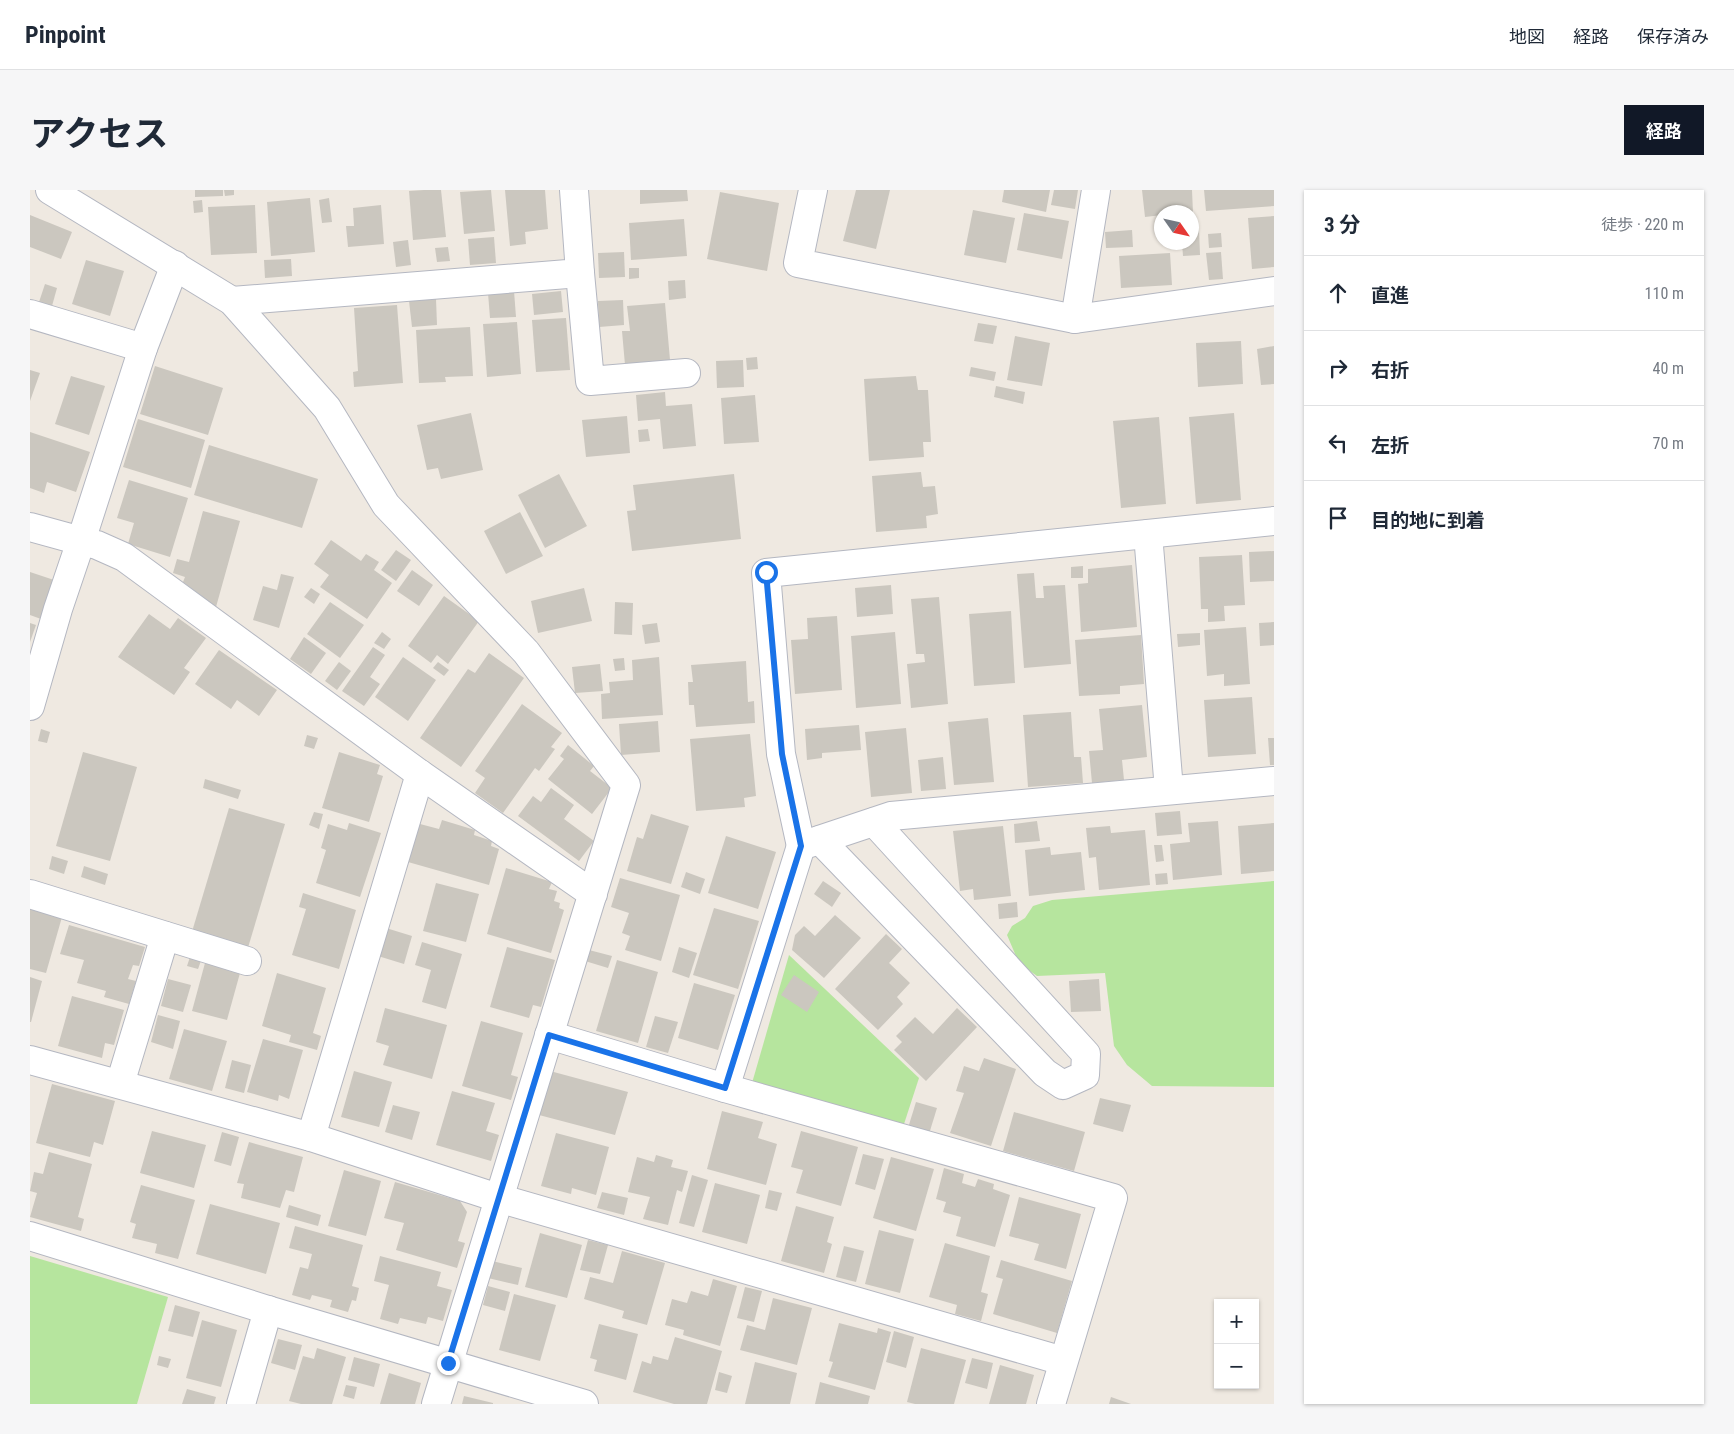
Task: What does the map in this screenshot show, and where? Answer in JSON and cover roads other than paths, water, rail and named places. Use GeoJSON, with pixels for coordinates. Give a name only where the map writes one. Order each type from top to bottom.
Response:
{"type":"FeatureCollection","features":[{"type":"Feature","properties":{"kind":"street"},"geometry":{"type":"LineString","coordinates":[[50,190],[232,301],[327,408],[386,505],[526,652],[626,785],[436,1404]]}},
{"type":"Feature","properties":{"kind":"street"},"geometry":{"type":"LineString","coordinates":[[574,190],[590,381],[686,373]]}},
{"type":"Feature","properties":{"kind":"street"},"geometry":{"type":"LineString","coordinates":[[813,190],[798,264],[1075,319],[1274,291]]}},
{"type":"Feature","properties":{"kind":"street"},"geometry":{"type":"LineString","coordinates":[[1075,319],[1096,190]]}},
{"type":"Feature","properties":{"kind":"street"},"geometry":{"type":"LineString","coordinates":[[30,706],[58,609],[143,348],[175,265]]}},
{"type":"Feature","properties":{"kind":"street"},"geometry":{"type":"LineString","coordinates":[[232,301],[580,273]]}},
{"type":"Feature","properties":{"kind":"street"},"geometry":{"type":"LineString","coordinates":[[30,314],[143,348]]}},
{"type":"Feature","properties":{"kind":"street"},"geometry":{"type":"LineString","coordinates":[[874,822],[1086,1054],[1085,1075],[1063,1085],[1045,1072],[811,843],[782,754],[766,572],[1274,521]]}},
{"type":"Feature","properties":{"kind":"street"},"geometry":{"type":"LineString","coordinates":[[30,526],[97,545],[124,557],[420,774],[592,894]]}},
{"type":"Feature","properties":{"kind":"street"},"geometry":{"type":"LineString","coordinates":[[1148,534],[1169,790]]}},
{"type":"Feature","properties":{"kind":"street"},"geometry":{"type":"LineString","coordinates":[[312,1137],[420,774]]}},
{"type":"Feature","properties":{"kind":"street"},"geometry":{"type":"LineString","coordinates":[[811,843],[891,816],[1274,781]]}},
{"type":"Feature","properties":{"kind":"street"},"geometry":{"type":"LineString","coordinates":[[725,1088],[811,843]]}},
{"type":"Feature","properties":{"kind":"street"},"geometry":{"type":"LineString","coordinates":[[30,894],[247,961]]}},
{"type":"Feature","properties":{"kind":"street"},"geometry":{"type":"LineString","coordinates":[[120,1084],[165,936]]}},
{"type":"Feature","properties":{"kind":"street"},"geometry":{"type":"LineString","coordinates":[[549,1035],[725,1088],[1113,1198],[1051,1404]]}},
{"type":"Feature","properties":{"kind":"street"},"geometry":{"type":"LineString","coordinates":[[30,1060],[312,1137],[498,1198],[1063,1361]]}},
{"type":"Feature","properties":{"kind":"street"},"geometry":{"type":"LineString","coordinates":[[30,1236],[268,1310],[584,1404]]}},
{"type":"Feature","properties":{"kind":"street"},"geometry":{"type":"LineString","coordinates":[[242,1404],[268,1310]]}}]}
